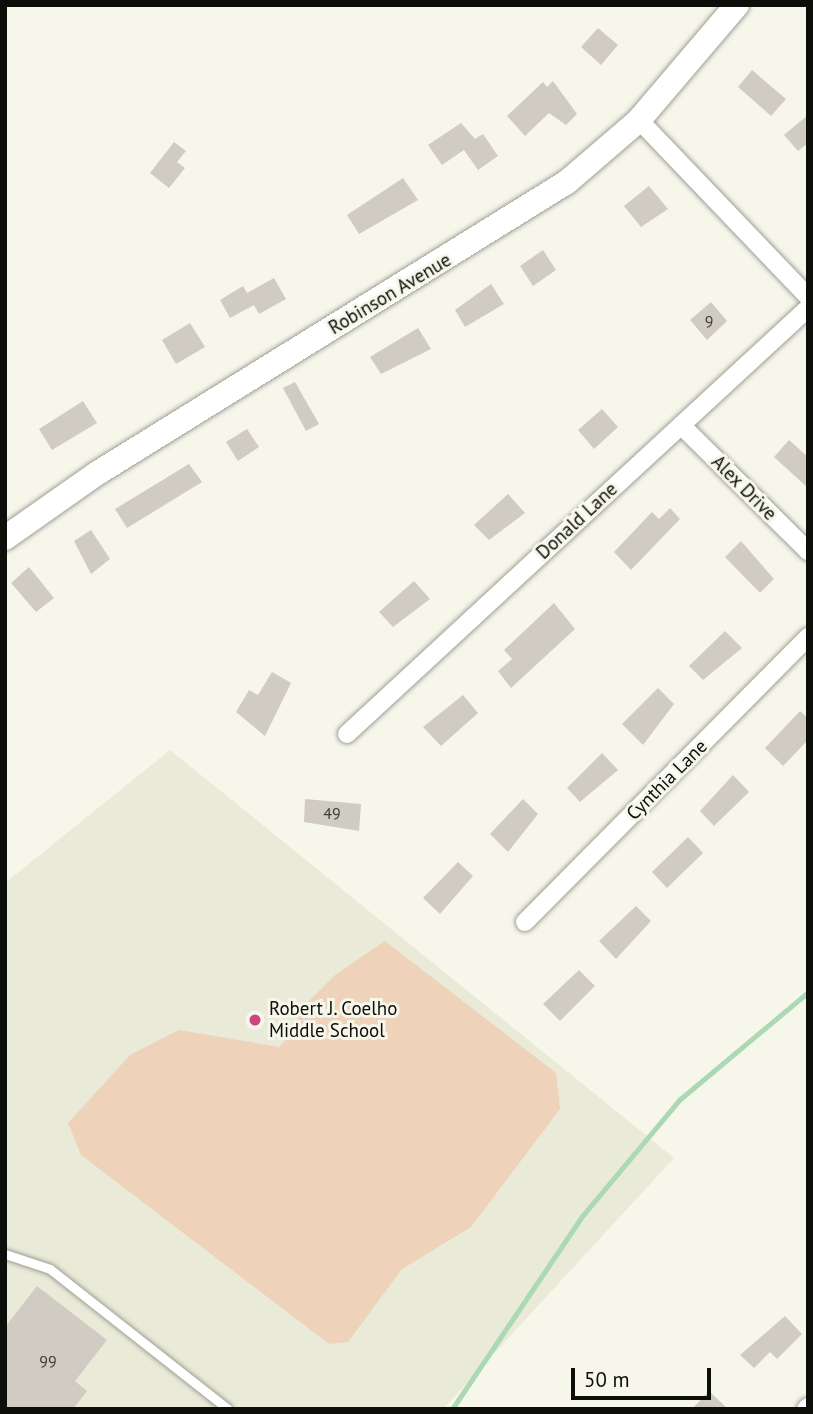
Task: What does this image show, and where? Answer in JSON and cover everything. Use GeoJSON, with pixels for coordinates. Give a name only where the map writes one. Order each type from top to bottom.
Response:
{"type":"FeatureCollection","features":[{"type":"Feature","properties":{"kind":"street","name":"Robinson Avenue"},"geometry":{"type":"LineString","coordinates":[[5,538],[96,474],[538,203],[639,120],[737,5]]}},
{"type":"Feature","properties":{"kind":"street"},"geometry":{"type":"LineString","coordinates":[[639,120],[808,297]]}},
{"type":"Feature","properties":{"kind":"street","name":"Donald Lane"},"geometry":{"type":"LineString","coordinates":[[347,734],[808,308]]}},
{"type":"Feature","properties":{"kind":"street","name":"Alex Drive"},"geometry":{"type":"LineString","coordinates":[[681,425],[808,551]]}},
{"type":"Feature","properties":{"kind":"street","name":"Cynthia Lane"},"geometry":{"type":"LineString","coordinates":[[526,922],[808,637]]}},
{"type":"Feature","properties":{"kind":"lane"},"geometry":{"type":"LineString","coordinates":[[5,1254],[50,1269],[228,1409]]}},
{"type":"Feature","properties":{"kind":"shaded area","name":"Robert J. Coelho Middle School"},"geometry":{"type":"Polygon","coordinates":[[[170,750],[674,1158],[443,1409],[5,1409],[5,883],[170,750]]]}},
{"type":"Feature","properties":{"kind":"shaded area"},"geometry":{"type":"Polygon","coordinates":[[[385,941],[556,1073],[560,1109],[471,1227],[402,1269],[348,1342],[329,1344],[81,1155],[68,1123],[130,1055],[179,1030],[279,1047],[294,1031],[301,1009],[335,975],[385,941]]]}},
{"type":"Feature","properties":{"kind":"building"},"geometry":{"type":"Polygon","coordinates":[[[598,28],[618,45],[601,65],[581,47],[598,28]]]}},
{"type":"Feature","properties":{"kind":"building"},"geometry":{"type":"Polygon","coordinates":[[[752,70],[786,99],[771,116],[738,87],[752,70]]]}},
{"type":"Feature","properties":{"kind":"building"},"geometry":{"type":"Polygon","coordinates":[[[553,81],[577,114],[566,125],[549,113],[525,136],[507,116],[543,82],[547,87],[553,81]]]}},
{"type":"Feature","properties":{"kind":"building"},"geometry":{"type":"Polygon","coordinates":[[[808,115],[808,143],[798,151],[784,135],[808,115]]]}},
{"type":"Feature","properties":{"kind":"building"},"geometry":{"type":"Polygon","coordinates":[[[461,123],[475,139],[483,134],[498,156],[478,170],[464,150],[442,165],[428,145],[461,123]]]}},
{"type":"Feature","properties":{"kind":"building"},"geometry":{"type":"Polygon","coordinates":[[[174,142],[186,151],[177,162],[185,168],[169,188],[150,173],[174,142]]]}},
{"type":"Feature","properties":{"kind":"building"},"geometry":{"type":"Polygon","coordinates":[[[403,178],[418,200],[359,234],[347,215],[403,178]]]}},
{"type":"Feature","properties":{"kind":"building"},"geometry":{"type":"Polygon","coordinates":[[[649,186],[668,209],[641,227],[624,206],[649,186]]]}},
{"type":"Feature","properties":{"kind":"building"},"geometry":{"type":"Polygon","coordinates":[[[543,250],[556,270],[533,286],[520,266],[543,250]]]}},
{"type":"Feature","properties":{"kind":"building"},"geometry":{"type":"Polygon","coordinates":[[[274,278],[286,299],[259,314],[247,293],[274,278]]]}},
{"type":"Feature","properties":{"kind":"building"},"geometry":{"type":"Polygon","coordinates":[[[491,284],[504,304],[465,327],[455,310],[491,284]]]}},
{"type":"Feature","properties":{"kind":"building"},"geometry":{"type":"Polygon","coordinates":[[[243,286],[254,305],[230,318],[220,300],[243,286]]]}},
{"type":"Feature","properties":{"kind":"building"},"geometry":{"type":"Polygon","coordinates":[[[711,302],[727,321],[707,340],[690,320],[711,302]]]}},
{"type":"Feature","properties":{"kind":"building"},"geometry":{"type":"Polygon","coordinates":[[[190,323],[205,347],[176,364],[162,340],[190,323]]]}},
{"type":"Feature","properties":{"kind":"building"},"geometry":{"type":"Polygon","coordinates":[[[418,328],[431,349],[381,374],[370,357],[418,328]]]}},
{"type":"Feature","properties":{"kind":"building"},"geometry":{"type":"Polygon","coordinates":[[[295,382],[319,424],[306,431],[283,388],[295,382]]]}},
{"type":"Feature","properties":{"kind":"building"},"geometry":{"type":"Polygon","coordinates":[[[83,401],[97,423],[52,450],[39,429],[83,401]]]}},
{"type":"Feature","properties":{"kind":"building"},"geometry":{"type":"Polygon","coordinates":[[[602,409],[618,427],[594,449],[578,430],[602,409]]]}},
{"type":"Feature","properties":{"kind":"building"},"geometry":{"type":"Polygon","coordinates":[[[247,429],[259,447],[238,461],[226,442],[247,429]]]}},
{"type":"Feature","properties":{"kind":"building"},"geometry":{"type":"Polygon","coordinates":[[[789,440],[808,457],[808,488],[774,457],[789,440]]]}},
{"type":"Feature","properties":{"kind":"building"},"geometry":{"type":"Polygon","coordinates":[[[189,464],[202,482],[127,528],[115,509],[189,464]]]}},
{"type":"Feature","properties":{"kind":"building"},"geometry":{"type":"Polygon","coordinates":[[[508,494],[525,513],[489,540],[474,525],[508,494]]]}},
{"type":"Feature","properties":{"kind":"building"},"geometry":{"type":"Polygon","coordinates":[[[670,508],[680,519],[631,570],[614,552],[652,512],[659,519],[670,508]]]}},
{"type":"Feature","properties":{"kind":"building"},"geometry":{"type":"Polygon","coordinates":[[[91,530],[110,559],[91,574],[74,541],[91,530]]]}},
{"type":"Feature","properties":{"kind":"building"},"geometry":{"type":"Polygon","coordinates":[[[741,541],[774,579],[760,593],[725,557],[741,541]]]}},
{"type":"Feature","properties":{"kind":"building"},"geometry":{"type":"Polygon","coordinates":[[[29,567],[54,598],[36,612],[11,583],[29,567]]]}},
{"type":"Feature","properties":{"kind":"building"},"geometry":{"type":"Polygon","coordinates":[[[414,581],[430,599],[393,627],[379,612],[414,581]]]}},
{"type":"Feature","properties":{"kind":"building"},"geometry":{"type":"Polygon","coordinates":[[[554,603],[575,629],[511,688],[498,671],[512,659],[504,650],[554,603]]]}},
{"type":"Feature","properties":{"kind":"building"},"geometry":{"type":"Polygon","coordinates":[[[725,631],[742,648],[703,680],[689,666],[725,631]]]}},
{"type":"Feature","properties":{"kind":"building"},"geometry":{"type":"Polygon","coordinates":[[[272,672],[291,683],[265,736],[236,712],[249,690],[258,695],[272,672]]]}},
{"type":"Feature","properties":{"kind":"building"},"geometry":{"type":"Polygon","coordinates":[[[658,688],[674,704],[643,745],[622,724],[658,688]]]}},
{"type":"Feature","properties":{"kind":"building"},"geometry":{"type":"Polygon","coordinates":[[[463,695],[478,713],[441,746],[423,727],[463,695]]]}},
{"type":"Feature","properties":{"kind":"building"},"geometry":{"type":"Polygon","coordinates":[[[800,711],[808,718],[808,740],[783,766],[765,748],[800,711]]]}},
{"type":"Feature","properties":{"kind":"building"},"geometry":{"type":"Polygon","coordinates":[[[602,753],[618,770],[580,802],[567,788],[602,753]]]}},
{"type":"Feature","properties":{"kind":"building"},"geometry":{"type":"Polygon","coordinates":[[[733,775],[749,792],[714,826],[700,811],[733,775]]]}},
{"type":"Feature","properties":{"kind":"building"},"geometry":{"type":"Polygon","coordinates":[[[305,799],[361,804],[359,831],[304,822],[305,799]]]}},
{"type":"Feature","properties":{"kind":"building"},"geometry":{"type":"Polygon","coordinates":[[[523,799],[538,814],[508,852],[490,834],[523,799]]]}},
{"type":"Feature","properties":{"kind":"building"},"geometry":{"type":"Polygon","coordinates":[[[688,837],[703,853],[667,888],[652,872],[688,837]]]}},
{"type":"Feature","properties":{"kind":"building"},"geometry":{"type":"Polygon","coordinates":[[[458,862],[473,876],[440,914],[423,898],[458,862]]]}},
{"type":"Feature","properties":{"kind":"building"},"geometry":{"type":"Polygon","coordinates":[[[636,906],[651,921],[616,959],[599,941],[636,906]]]}},
{"type":"Feature","properties":{"kind":"building"},"geometry":{"type":"Polygon","coordinates":[[[579,970],[595,986],[560,1021],[543,1004],[579,970]]]}},
{"type":"Feature","properties":{"kind":"building"},"geometry":{"type":"Polygon","coordinates":[[[37,1286],[107,1340],[75,1381],[87,1391],[73,1409],[5,1409],[5,1327],[37,1286]]]}},
{"type":"Feature","properties":{"kind":"building"},"geometry":{"type":"Polygon","coordinates":[[[785,1316],[802,1334],[777,1359],[770,1352],[754,1368],[740,1355],[785,1316]]]}},
{"type":"Feature","properties":{"kind":"building"},"geometry":{"type":"Polygon","coordinates":[[[709,1391],[728,1409],[692,1409],[709,1391]]]}},
{"type":"Feature","properties":{"kind":"waterway"},"geometry":{"type":"LineString","coordinates":[[452,1409],[583,1215],[679,1100],[808,992]]}},
{"type":"Feature","properties":{"kind":"place","name":"Robert J. Coelho Middle School"},"geometry":{"type":"Point","coordinates":[255,1020]}}]}
